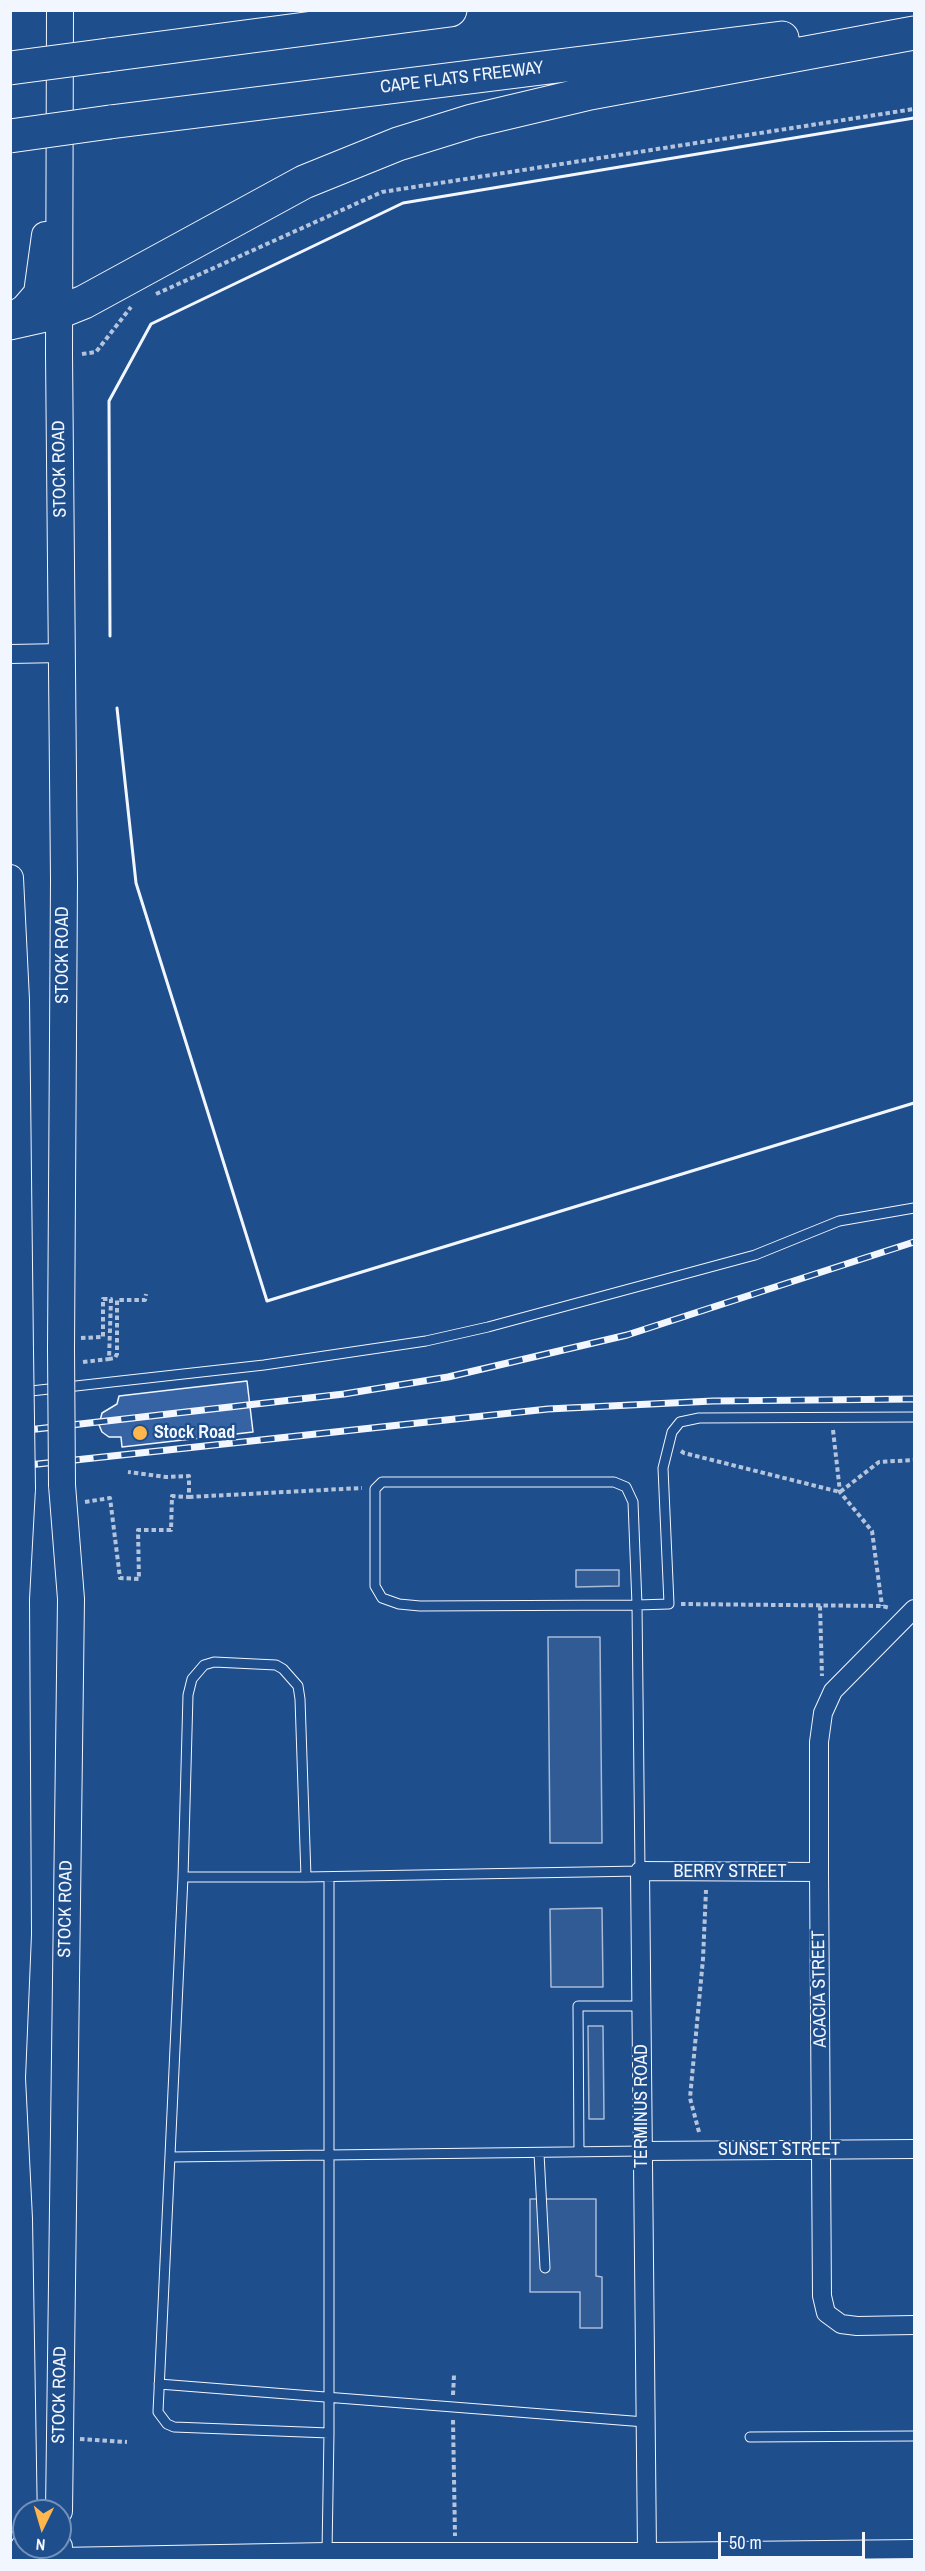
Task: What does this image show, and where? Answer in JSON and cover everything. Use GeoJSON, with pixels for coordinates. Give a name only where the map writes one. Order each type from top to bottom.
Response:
{"type":"FeatureCollection","features":[{"type":"Feature","properties":{"kind":"highway"},"geometry":{"type":"LineString","coordinates":[[10,68],[450,10]]}},
{"type":"Feature","properties":{"kind":"highway","name":"CAPE FLATS FREEWAY"},"geometry":{"type":"LineString","coordinates":[[10,136],[915,21]]}},
{"type":"Feature","properties":{"kind":"highway"},"geometry":{"type":"LineString","coordinates":[[10,322],[59,312],[84,302],[304,182],[398,144],[472,121],[590,93],[915,33]]}},
{"type":"Feature","properties":{"kind":"main road","name":"STOCK ROAD"},"geometry":{"type":"LineString","coordinates":[[59,10],[59,312],[70,1343],[62,1485],[71,1599],[59,2499]]}},
{"type":"Feature","properties":{"kind":"main road"},"geometry":{"type":"LineString","coordinates":[[10,317],[24,308],[37,293],[44,249],[46,99],[59,10]]}},
{"type":"Feature","properties":{"kind":"main road","name":"STOCK ROAD"},"geometry":{"type":"LineString","coordinates":[[10,878],[16,999],[22,1488],[16,1599],[18,1934],[12,2078],[19,2219],[24,2499]]}},
{"type":"Feature","properties":{"kind":"street"},"geometry":{"type":"LineString","coordinates":[[10,654],[62,653]]}},
{"type":"Feature","properties":{"kind":"street","name":"ACACIA STREET"},"geometry":{"type":"LineString","coordinates":[[915,1609],[833,1690],[823,1713],[819,1742],[822,2296],[826,2313],[841,2324],[915,2325]]}},
{"type":"Feature","properties":{"kind":"street","name":"BERRY STREET"},"geometry":{"type":"LineString","coordinates":[[640,1871],[819,1872]]}},
{"type":"Feature","properties":{"kind":"street","name":"TERMINUS ROAD"},"geometry":{"type":"LineString","coordinates":[[640,1871],[647,2556]]}},
{"type":"Feature","properties":{"kind":"street","name":"SUNSET STREET"},"geometry":{"type":"LineString","coordinates":[[643,2151],[915,2149]]}},
{"type":"Feature","properties":{"kind":"street"},"geometry":{"type":"LineString","coordinates":[[72,2555],[327,2552],[647,2556],[915,2549]]}},
{"type":"Feature","properties":{"kind":"lane"},"geometry":{"type":"LineString","coordinates":[[10,1394],[264,1365],[426,1341],[488,1327],[754,1254],[839,1221],[915,1208]]}},
{"type":"Feature","properties":{"kind":"lane"},"geometry":{"type":"LineString","coordinates":[[637,1605],[633,1502],[626,1487],[620,1483],[382,1482],[375,1489],[375,1586],[382,1598],[399,1604],[420,1606],[637,1605],[669,1604],[663,1468],[675,1427],[687,1420],[915,1417]]}},
{"type":"Feature","properties":{"kind":"lane","name":"TERMINUS ROAD"},"geometry":{"type":"LineString","coordinates":[[637,1605],[640,1871]]}},
{"type":"Feature","properties":{"kind":"lane"},"geometry":{"type":"LineString","coordinates":[[306,1877],[298,1686],[283,1669],[276,1665],[214,1662],[204,1665],[189,1686],[183,1877],[158,2412],[167,2424],[174,2427],[329,2433]]}},
{"type":"Feature","properties":{"kind":"lane"},"geometry":{"type":"LineString","coordinates":[[183,1877],[328,1877],[640,1871]]}},
{"type":"Feature","properties":{"kind":"lane"},"geometry":{"type":"LineString","coordinates":[[327,2552],[329,2433],[328,1877]]}},
{"type":"Feature","properties":{"kind":"lane"},"geometry":{"type":"LineString","coordinates":[[579,2152],[578,2006],[641,2006]]}},
{"type":"Feature","properties":{"kind":"lane"},"geometry":{"type":"LineString","coordinates":[[171,2157],[643,2151]]}},
{"type":"Feature","properties":{"kind":"lane"},"geometry":{"type":"LineString","coordinates":[[539,2153],[545,2268]]}},
{"type":"Feature","properties":{"kind":"lane"},"geometry":{"type":"LineString","coordinates":[[159,2384],[645,2422]]}},
{"type":"Feature","properties":{"kind":"lane"},"geometry":{"type":"LineString","coordinates":[[750,2437],[915,2436]]}},
{"type":"Feature","properties":{"kind":"path"},"geometry":{"type":"LineString","coordinates":[[154,296],[382,192],[915,109]]}},
{"type":"Feature","properties":{"kind":"path"},"geometry":{"type":"LineString","coordinates":[[82,354],[96,352],[132,305]]}},
{"type":"Feature","properties":{"kind":"path"},"geometry":{"type":"LineString","coordinates":[[70,1343],[103,1337],[103,1299],[111,1299],[109,1359],[115,1358],[117,1300],[145,1300],[146,1294]]}},
{"type":"Feature","properties":{"kind":"path"},"geometry":{"type":"LineString","coordinates":[[669,1604],[882,1606],[872,1531],[840,1492],[831,1418]]}},
{"type":"Feature","properties":{"kind":"path"},"geometry":{"type":"LineString","coordinates":[[670,1440],[684,1453],[840,1492]]}},
{"type":"Feature","properties":{"kind":"path"},"geometry":{"type":"LineString","coordinates":[[840,1492],[879,1462],[915,1460]]}},
{"type":"Feature","properties":{"kind":"path"},"geometry":{"type":"LineString","coordinates":[[128,1472],[166,1478],[189,1476],[189,1497]]}},
{"type":"Feature","properties":{"kind":"path"},"geometry":{"type":"LineString","coordinates":[[81,1503],[110,1498],[120,1578],[139,1579],[138,1530],[171,1530],[172,1496],[364,1488]]}},
{"type":"Feature","properties":{"kind":"path"},"geometry":{"type":"LineString","coordinates":[[820,1605],[823,1713]]}},
{"type":"Feature","properties":{"kind":"path"},"geometry":{"type":"LineString","coordinates":[[704,2150],[690,2098],[703,1959],[707,1872]]}},
{"type":"Feature","properties":{"kind":"path"},"geometry":{"type":"LineString","coordinates":[[454,2375],[456,2537]]}},
{"type":"Feature","properties":{"kind":"path"},"geometry":{"type":"LineString","coordinates":[[78,2439],[128,2442]]}},
{"type":"Feature","properties":{"kind":"shaded area"},"geometry":{"type":"Polygon","coordinates":[[[576,1570],[619,1570],[619,1586],[576,1587],[576,1570]]]}},
{"type":"Feature","properties":{"kind":"shaded area"},"geometry":{"type":"Polygon","coordinates":[[[548,1637],[600,1637],[602,1843],[550,1843],[548,1637]]]}},
{"type":"Feature","properties":{"kind":"shaded area"},"geometry":{"type":"Polygon","coordinates":[[[602,1908],[603,1987],[551,1987],[550,1909],[602,1908]]]}},
{"type":"Feature","properties":{"kind":"shaded area"},"geometry":{"type":"Polygon","coordinates":[[[588,2026],[603,2026],[604,2119],[589,2119],[588,2026]]]}},
{"type":"Feature","properties":{"kind":"shaded area"},"geometry":{"type":"Polygon","coordinates":[[[530,2199],[596,2199],[596,2276],[602,2277],[602,2328],[580,2328],[580,2292],[530,2292],[530,2199]]]}},
{"type":"Feature","properties":{"kind":"building"},"geometry":{"type":"Polygon","coordinates":[[[247,1381],[253,1432],[122,1447],[121,1437],[109,1437],[102,1432],[99,1425],[102,1413],[117,1404],[119,1396],[247,1381]]]}},
{"type":"Feature","properties":{"kind":"railway"},"geometry":{"type":"LineString","coordinates":[[10,1432],[344,1394],[448,1377],[627,1335],[914,1242]]}},
{"type":"Feature","properties":{"kind":"railway"},"geometry":{"type":"LineString","coordinates":[[10,1467],[548,1409],[713,1401],[914,1399]]}},
{"type":"Feature","properties":{"kind":"wall"},"geometry":{"type":"LineString","coordinates":[[110,636],[109,401],[151,324],[403,203],[914,118]]}},
{"type":"Feature","properties":{"kind":"wall"},"geometry":{"type":"LineString","coordinates":[[117,708],[136,883],[267,1301],[914,1103]]}},
{"type":"Feature","properties":{"kind":"place","name":"Stock Road"},"geometry":{"type":"Point","coordinates":[140,1433]}}]}
